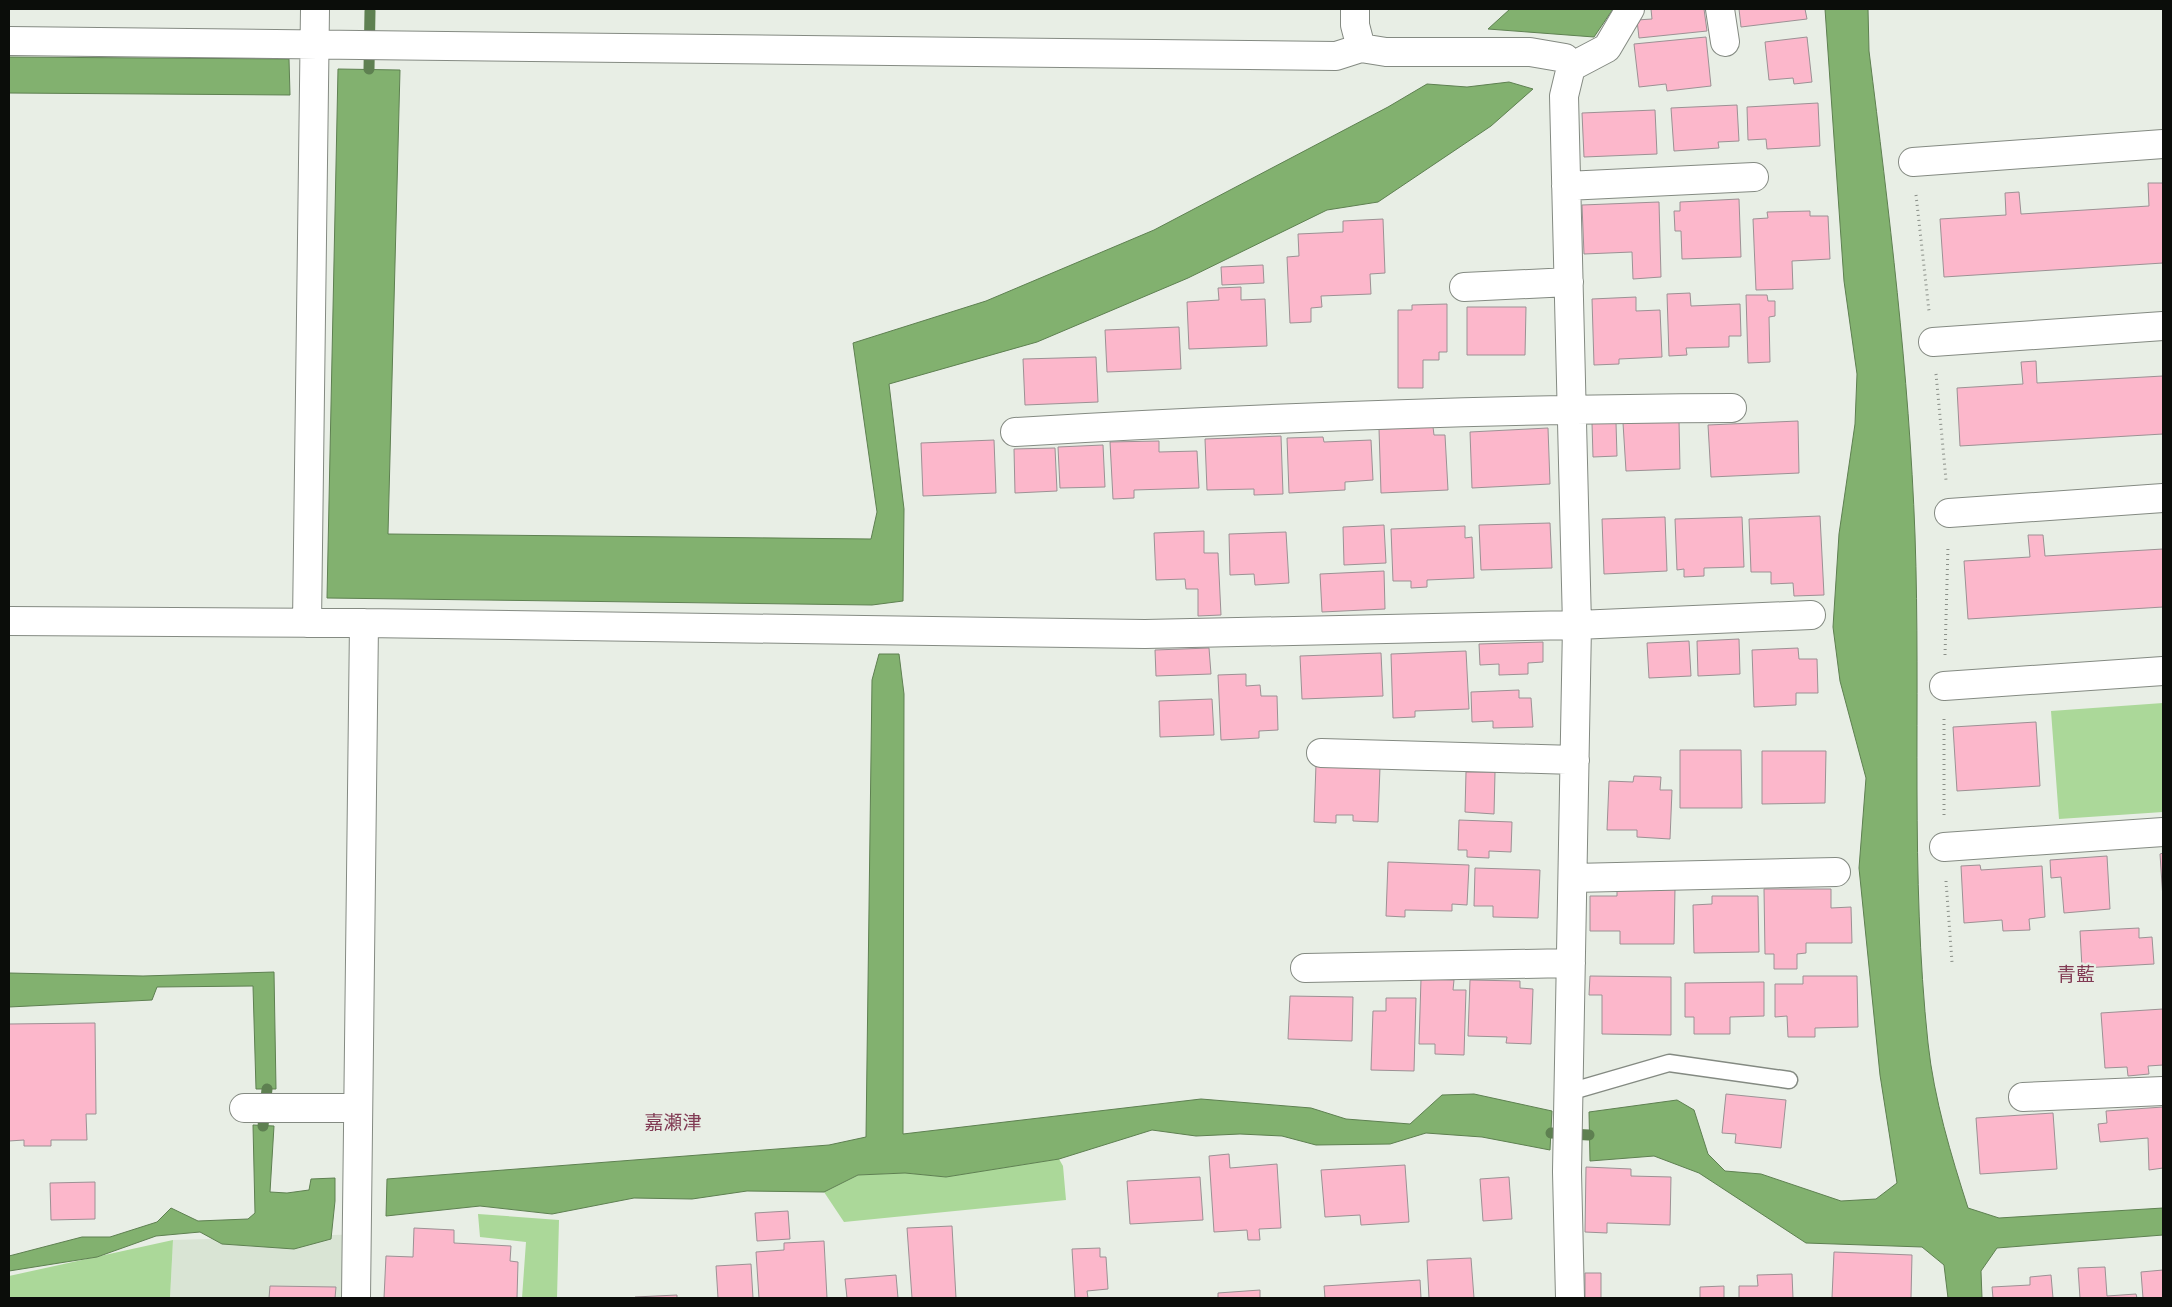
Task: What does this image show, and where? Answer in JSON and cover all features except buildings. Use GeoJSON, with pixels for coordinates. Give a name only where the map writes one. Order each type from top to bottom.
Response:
{"type":"FeatureCollection","features":[{"type":"Feature","properties":{"kind":"street"},"geometry":{"type":"LineString","coordinates":[[307,623],[315,9]]}},
{"type":"Feature","properties":{"kind":"street"},"geometry":{"type":"LineString","coordinates":[[1355,9],[1355,25],[1361,48]]}},
{"type":"Feature","properties":{"kind":"street"},"geometry":{"type":"LineString","coordinates":[[1571,67],[1607,48],[1630,9]]}},
{"type":"Feature","properties":{"kind":"street"},"geometry":{"type":"LineString","coordinates":[[1720,9],[1725,42]]}},
{"type":"Feature","properties":{"kind":"street"},"geometry":{"type":"LineString","coordinates":[[9,41],[1326,56],[1336,56],[1361,48],[1386,52],[1530,52],[1565,58],[1571,67],[1564,96],[1577,624],[1567,1172],[1570,1298]]}},
{"type":"Feature","properties":{"kind":"street"},"geometry":{"type":"LineString","coordinates":[[1913,162],[2163,144]]}},
{"type":"Feature","properties":{"kind":"street"},"geometry":{"type":"LineString","coordinates":[[1566,186],[1754,177]]}},
{"type":"Feature","properties":{"kind":"street"},"geometry":{"type":"LineString","coordinates":[[1464,286],[1568,282]]}},
{"type":"Feature","properties":{"kind":"street"},"geometry":{"type":"LineString","coordinates":[[1933,342],[2163,326]]}},
{"type":"Feature","properties":{"kind":"street"},"geometry":{"type":"LineString","coordinates":[[1015,432],[1220,420],[1572,408],[1732,408]]}},
{"type":"Feature","properties":{"kind":"street"},"geometry":{"type":"LineString","coordinates":[[1949,513],[2163,498]]}},
{"type":"Feature","properties":{"kind":"street"},"geometry":{"type":"LineString","coordinates":[[9,621],[364,623],[1145,634],[1577,624],[1811,615]]}},
{"type":"Feature","properties":{"kind":"street"},"geometry":{"type":"LineString","coordinates":[[356,1298],[364,623]]}},
{"type":"Feature","properties":{"kind":"street"},"geometry":{"type":"LineString","coordinates":[[1944,686],[2163,671]]}},
{"type":"Feature","properties":{"kind":"street"},"geometry":{"type":"LineString","coordinates":[[1321,753],[1575,760]]}},
{"type":"Feature","properties":{"kind":"street"},"geometry":{"type":"LineString","coordinates":[[1944,847],[2163,832]]}},
{"type":"Feature","properties":{"kind":"street"},"geometry":{"type":"LineString","coordinates":[[1573,878],[1836,872]]}},
{"type":"Feature","properties":{"kind":"street"},"geometry":{"type":"LineString","coordinates":[[1306,968],[1571,963]]}},
{"type":"Feature","properties":{"kind":"street"},"geometry":{"type":"LineString","coordinates":[[2023,1097],[2163,1091]]}},
{"type":"Feature","properties":{"kind":"street"},"geometry":{"type":"LineString","coordinates":[[244,1108],[358,1108]]}},
{"type":"Feature","properties":{"kind":"lane"},"geometry":{"type":"LineString","coordinates":[[1569,1096],[1669,1063],[1789,1080]]}},
{"type":"Feature","properties":{"kind":"path"},"geometry":{"type":"LineString","coordinates":[[1913,162],[1933,342],[1949,513],[1944,686],[1944,847],[1952,962]]}},
{"type":"Feature","properties":{"kind":"shaded area"},"geometry":{"type":"Polygon","coordinates":[[[1510,9],[1613,9],[1594,37],[1488,29],[1510,9]]]}},
{"type":"Feature","properties":{"kind":"shaded area"},"geometry":{"type":"Polygon","coordinates":[[[1825,9],[1868,9],[1869,51],[1897,293],[1912,474],[1917,598],[1919,916],[1923,980],[1928,1043],[1934,1085],[1949,1147],[1968,1208],[1999,1218],[2163,1208],[2163,1235],[1997,1248],[1981,1271],[1982,1298],[1948,1298],[1944,1265],[1922,1247],[1806,1243],[1699,1173],[1654,1156],[1590,1161],[1589,1112],[1677,1100],[1694,1110],[1708,1154],[1725,1171],[1761,1174],[1841,1201],[1876,1199],[1897,1183],[1880,1075],[1859,868],[1866,778],[1840,681],[1833,627],[1839,534],[1855,424],[1857,374],[1844,281],[1825,9]]]}},
{"type":"Feature","properties":{"kind":"shaded area"},"geometry":{"type":"Polygon","coordinates":[[[9,57],[289,59],[290,95],[9,93],[9,57]]]}},
{"type":"Feature","properties":{"kind":"shaded area"},"geometry":{"type":"Polygon","coordinates":[[[338,69],[400,70],[388,534],[871,539],[877,512],[853,343],[986,301],[1154,230],[1388,107],[1427,84],[1467,87],[1509,82],[1533,89],[1491,126],[1378,202],[1327,210],[1188,278],[1037,342],[889,384],[904,509],[903,601],[872,605],[327,598],[338,69]]]}},
{"type":"Feature","properties":{"kind":"shaded area"},"geometry":{"type":"Polygon","coordinates":[[[879,654],[899,654],[904,694],[903,1134],[1201,1099],[1311,1108],[1346,1119],[1410,1124],[1442,1095],[1474,1094],[1552,1111],[1550,1150],[1482,1137],[1426,1133],[1390,1144],[1316,1145],[1282,1136],[1240,1134],[1196,1136],[1152,1130],[1059,1159],[946,1177],[905,1173],[858,1175],[824,1192],[747,1191],[692,1199],[634,1198],[552,1214],[480,1206],[386,1216],[387,1179],[829,1145],[866,1137],[872,680],[879,654]]]}},
{"type":"Feature","properties":{"kind":"shaded area"},"geometry":{"type":"Polygon","coordinates":[[[2163,703],[2163,812],[2059,819],[2051,711],[2163,703]]]}},
{"type":"Feature","properties":{"kind":"shaded area"},"geometry":{"type":"Polygon","coordinates":[[[274,972],[276,1089],[256,1089],[253,986],[157,987],[152,1000],[9,1007],[9,973],[143,976],[274,972]]]}},
{"type":"Feature","properties":{"kind":"shaded area"},"geometry":{"type":"Polygon","coordinates":[[[253,1125],[274,1126],[270,1192],[287,1193],[309,1190],[311,1179],[335,1178],[335,1201],[331,1239],[294,1249],[222,1244],[200,1232],[156,1236],[97,1257],[9,1271],[9,1256],[82,1237],[110,1237],[157,1222],[171,1208],[198,1221],[248,1219],[255,1213],[253,1125]]]}},
{"type":"Feature","properties":{"kind":"shaded area"},"geometry":{"type":"Polygon","coordinates":[[[1059,1159],[1063,1166],[1066,1200],[844,1222],[824,1192],[858,1175],[905,1173],[946,1177],[1059,1159]]]}},
{"type":"Feature","properties":{"kind":"shaded area"},"geometry":{"type":"Polygon","coordinates":[[[478,1214],[559,1220],[557,1298],[522,1298],[526,1242],[480,1237],[478,1214]]]}},
{"type":"Feature","properties":{"kind":"shaded area"},"geometry":{"type":"Polygon","coordinates":[[[365,1234],[365,1298],[170,1298],[173,1240],[365,1234]]]}},
{"type":"Feature","properties":{"kind":"shaded area"},"geometry":{"type":"Polygon","coordinates":[[[173,1240],[170,1298],[9,1298],[9,1276],[173,1240]]]}},
{"type":"Feature","properties":{"kind":"waterway"},"geometry":{"type":"LineString","coordinates":[[369,69],[370,11]]}},
{"type":"Feature","properties":{"kind":"waterway"},"geometry":{"type":"LineString","coordinates":[[263,1126],[267,1089]]}},
{"type":"Feature","properties":{"kind":"waterway"},"geometry":{"type":"LineString","coordinates":[[1551,1133],[1589,1135]]}},
{"type":"Feature","properties":{"kind":"district","name":"青藍"},"geometry":{"type":"Point","coordinates":[2076,974]}},
{"type":"Feature","properties":{"kind":"district","name":"嘉瀬津"},"geometry":{"type":"Point","coordinates":[673,1122]}}]}
